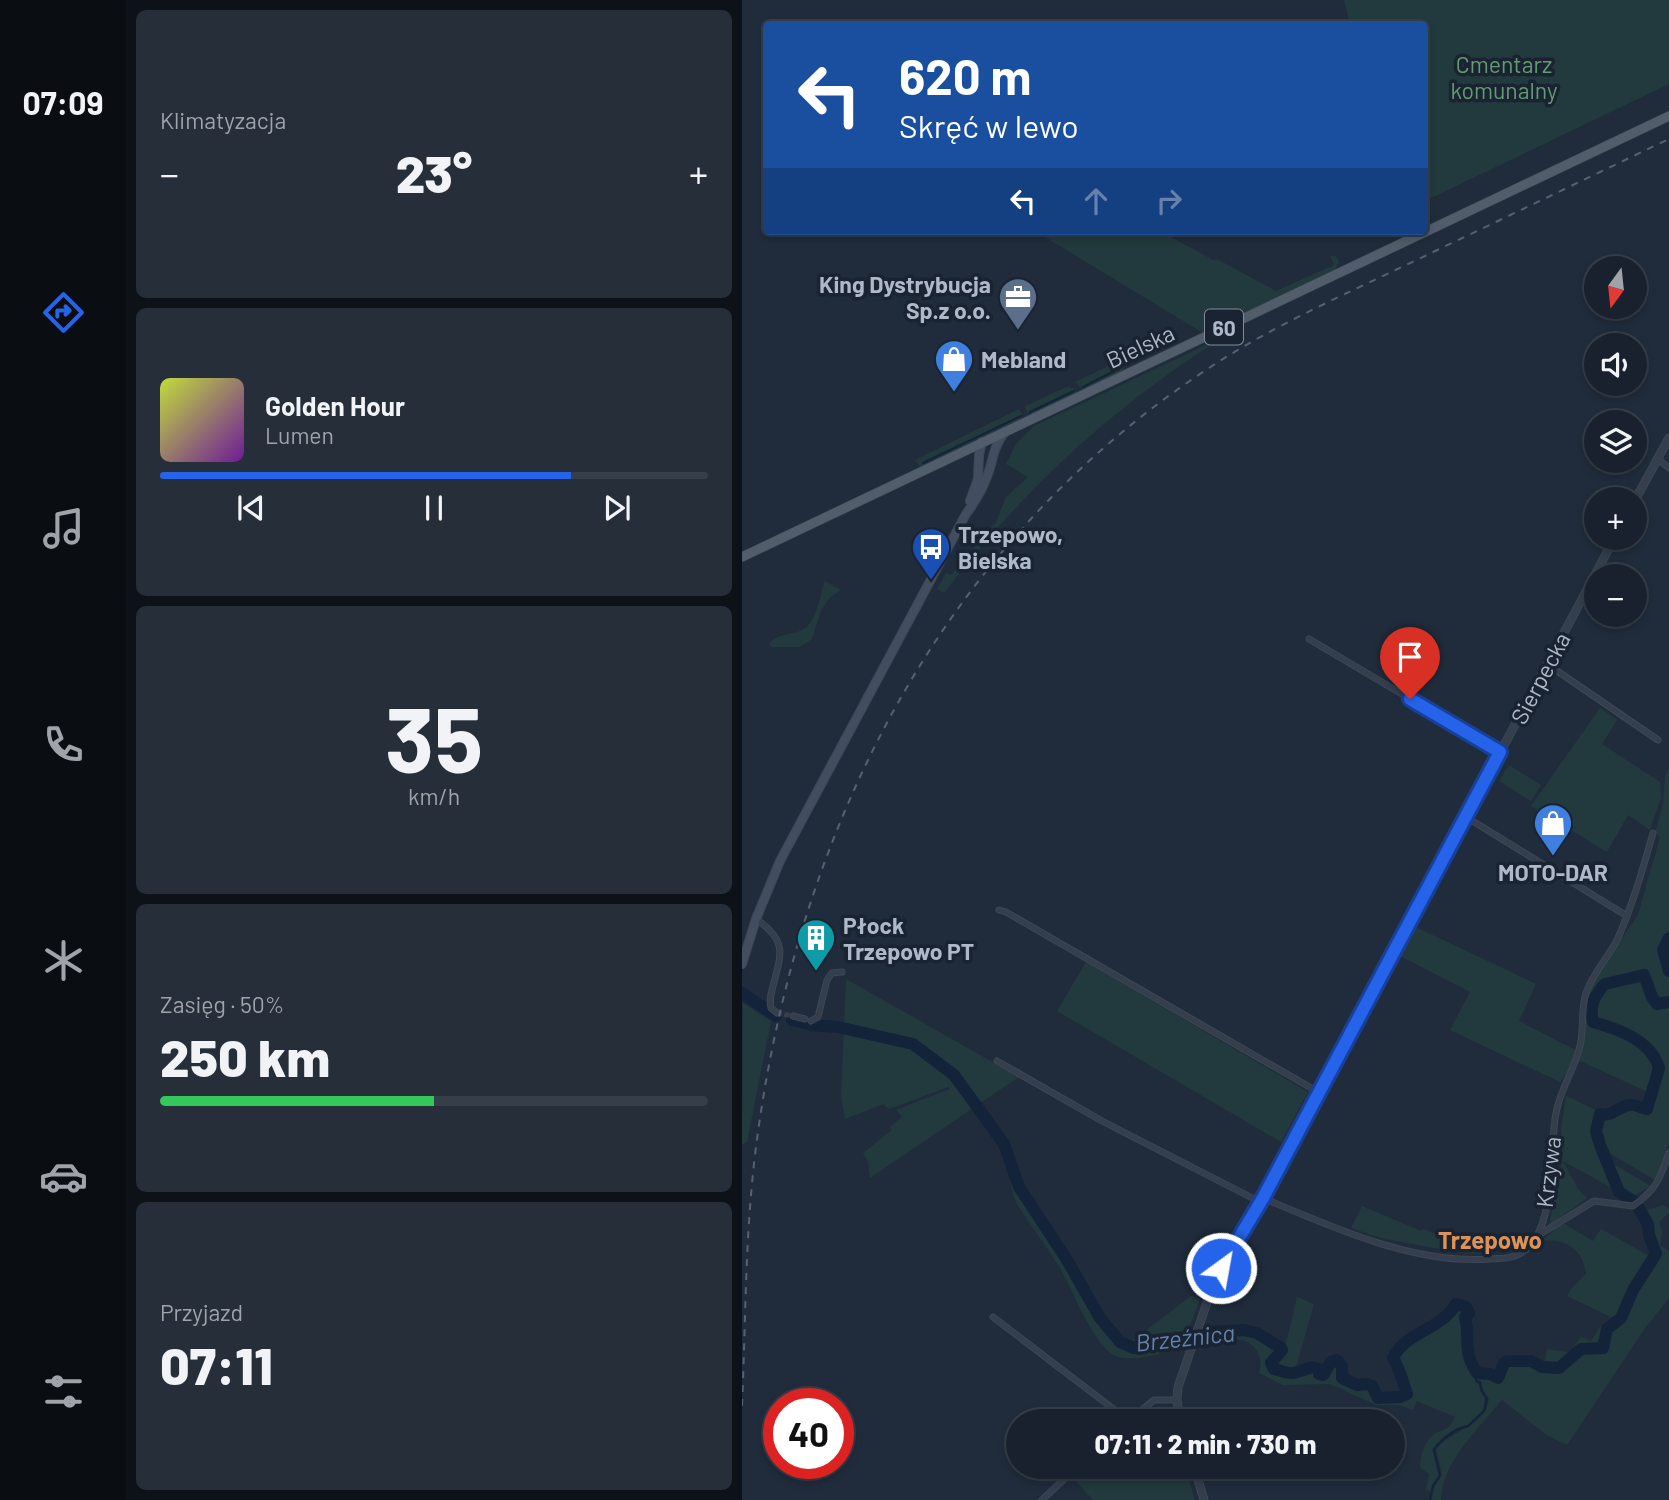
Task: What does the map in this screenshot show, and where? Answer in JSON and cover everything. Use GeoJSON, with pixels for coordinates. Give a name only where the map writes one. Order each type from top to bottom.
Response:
{"type":"FeatureCollection","features":[{"type":"Feature","properties":{"kind":"main road","name":"Bielska"},"geometry":{"type":"LineString","coordinates":[[1428,231],[1669,116]]}},
{"type":"Feature","properties":{"kind":"main road","name":"Bielska"},"geometry":{"type":"LineString","coordinates":[[742,557],[1419,235]]}},
{"type":"Feature","properties":{"kind":"main road"},"geometry":{"type":"LineString","coordinates":[[742,964],[755,919],[780,861],[986,480],[992,453],[1006,432]]}},
{"type":"Feature","properties":{"kind":"main road"},"geometry":{"type":"LineString","coordinates":[[984,442],[992,453]]}},
{"type":"Feature","properties":{"kind":"main road"},"geometry":{"type":"LineString","coordinates":[[966,514],[978,479],[984,442]]}},
{"type":"Feature","properties":{"kind":"main road"},"geometry":{"type":"LineString","coordinates":[[960,453],[970,455],[979,463]]}},
{"type":"Feature","properties":{"kind":"street"},"geometry":{"type":"LineString","coordinates":[[1642,487],[1669,438]]}},
{"type":"Feature","properties":{"kind":"street"},"geometry":{"type":"LineString","coordinates":[[1658,459],[1669,468]]}},
{"type":"Feature","properties":{"kind":"street","name":"Sierpecka"},"geometry":{"type":"LineString","coordinates":[[1178,1409],[1180,1380],[1221,1268],[1262,1200],[1608,550]]}},
{"type":"Feature","properties":{"kind":"street"},"geometry":{"type":"LineString","coordinates":[[1309,639],[1500,752]]}},
{"type":"Feature","properties":{"kind":"street"},"geometry":{"type":"LineString","coordinates":[[1547,664],[1658,740]]}},
{"type":"Feature","properties":{"kind":"street"},"geometry":{"type":"LineString","coordinates":[[1466,817],[1627,916]]}},
{"type":"Feature","properties":{"kind":"street","name":"Krzywa"},"geometry":{"type":"LineString","coordinates":[[996,1061],[1102,1121],[1262,1200],[1350,1234],[1385,1245],[1446,1257],[1475,1260],[1511,1258],[1524,1252],[1536,1241],[1551,1188],[1555,1120],[1565,1082],[1580,1050],[1585,996],[1627,916],[1642,875],[1653,832]]}},
{"type":"Feature","properties":{"kind":"street"},"geometry":{"type":"LineString","coordinates":[[999,911],[1006,912],[1318,1092]]}},
{"type":"Feature","properties":{"kind":"street"},"geometry":{"type":"LineString","coordinates":[[755,919],[772,932],[781,945],[769,1000],[771,1008],[777,1013]]}},
{"type":"Feature","properties":{"kind":"street"},"geometry":{"type":"LineString","coordinates":[[793,1016],[808,1020],[818,1017],[827,980],[832,972],[842,972]]}},
{"type":"Feature","properties":{"kind":"street"},"geometry":{"type":"LineString","coordinates":[[1537,1236],[1594,1200],[1633,1206],[1640,1202],[1651,1193],[1660,1179],[1669,1153]]}},
{"type":"Feature","properties":{"kind":"street"},"geometry":{"type":"LineString","coordinates":[[993,1317],[1112,1409]]}},
{"type":"Feature","properties":{"kind":"street"},"geometry":{"type":"LineString","coordinates":[[1144,1409],[1154,1401],[1177,1400]]}},
{"type":"Feature","properties":{"kind":"street"},"geometry":{"type":"LineString","coordinates":[[1042,1500],[1064,1479]]}},
{"type":"Feature","properties":{"kind":"street"},"geometry":{"type":"LineString","coordinates":[[1198,1479],[1204,1500]]}},
{"type":"Feature","properties":{"kind":"green space","name":"Cmentarz komunalny"},"geometry":{"type":"Polygon","coordinates":[[[1344,0],[1669,0],[1669,84],[1428,200],[1428,21],[1349,21],[1344,0]]]}},
{"type":"Feature","properties":{"kind":"green space"},"geometry":{"type":"Polygon","coordinates":[[[1167,235],[1276,291],[1334,265],[1330,256],[1336,256],[1339,262],[1335,271],[1203,333],[1045,237],[1167,235]]]}},
{"type":"Feature","properties":{"kind":"green space"},"geometry":{"type":"Polygon","coordinates":[[[1223,337],[1107,421],[1005,519],[944,593],[937,589],[946,573],[951,575],[996,522],[1006,497],[1028,477],[1006,464],[1016,444],[1034,426],[1223,337]]]}},
{"type":"Feature","properties":{"kind":"green space"},"geometry":{"type":"Polygon","coordinates":[[[1115,363],[1125,370],[1084,390],[1075,382],[1115,363]]]}},
{"type":"Feature","properties":{"kind":"green space"},"geometry":{"type":"Polygon","coordinates":[[[1069,386],[1076,393],[1033,414],[1027,412],[1025,406],[1069,386]]]}},
{"type":"Feature","properties":{"kind":"green space"},"geometry":{"type":"Polygon","coordinates":[[[1019,409],[1021,419],[920,467],[915,460],[1019,409]]]}},
{"type":"Feature","properties":{"kind":"green space"},"geometry":{"type":"Polygon","coordinates":[[[825,581],[841,590],[830,597],[821,610],[812,639],[800,647],[772,647],[769,644],[773,640],[801,630],[809,624],[816,613],[825,581]]]}},
{"type":"Feature","properties":{"kind":"green space"},"geometry":{"type":"Polygon","coordinates":[[[1600,708],[1617,720],[1602,744],[1660,782],[1661,798],[1650,830],[1628,815],[1607,852],[1531,806],[1600,708]]]}},
{"type":"Feature","properties":{"kind":"green space"},"geometry":{"type":"Polygon","coordinates":[[[1509,765],[1541,785],[1531,801],[1499,781],[1509,765]]]}},
{"type":"Feature","properties":{"kind":"green space"},"geometry":{"type":"Polygon","coordinates":[[[1669,767],[1669,937],[1662,949],[1665,968],[1669,973],[1669,1000],[1659,1003],[1656,1000],[1648,976],[1644,973],[1603,983],[1593,997],[1590,1013],[1591,1024],[1632,1041],[1653,1057],[1657,1072],[1650,1093],[1578,1060],[1585,1034],[1587,998],[1595,978],[1638,915],[1660,837],[1655,833],[1669,767]]]}},
{"type":"Feature","properties":{"kind":"green space"},"geometry":{"type":"Polygon","coordinates":[[[1416,927],[1536,984],[1519,1021],[1577,1051],[1569,1070],[1560,1082],[1450,1030],[1470,992],[1400,956],[1416,927]]]}},
{"type":"Feature","properties":{"kind":"green space"},"geometry":{"type":"Polygon","coordinates":[[[1086,962],[1308,1092],[1281,1142],[1057,1011],[1086,962]]]}},
{"type":"Feature","properties":{"kind":"green space"},"geometry":{"type":"Polygon","coordinates":[[[1644,976],[1650,997],[1657,1005],[1669,1003],[1669,1141],[1662,1168],[1655,1180],[1604,1150],[1598,1130],[1602,1116],[1609,1117],[1628,1107],[1648,1110],[1657,1080],[1660,1069],[1654,1052],[1636,1037],[1594,1020],[1593,1015],[1595,1001],[1606,985],[1644,976]]]}},
{"type":"Feature","properties":{"kind":"green space"},"geometry":{"type":"Polygon","coordinates":[[[846,979],[1019,1077],[980,1103],[1003,1137],[1023,1187],[1063,1246],[1100,1310],[1122,1338],[1132,1341],[1191,1296],[1200,1299],[1182,1348],[1150,1356],[1125,1358],[1109,1352],[1101,1343],[1060,1268],[1018,1206],[1001,1151],[973,1108],[870,1178],[868,1162],[863,1153],[892,1130],[890,1127],[902,1117],[896,1110],[950,1089],[948,1087],[889,1109],[884,1104],[845,1119],[841,1097],[846,979]]]}},
{"type":"Feature","properties":{"kind":"green space"},"geometry":{"type":"Polygon","coordinates":[[[743,1003],[771,1021],[747,1142],[742,1145],[743,1003]]]}},
{"type":"Feature","properties":{"kind":"green space"},"geometry":{"type":"Polygon","coordinates":[[[1566,1096],[1600,1112],[1595,1131],[1617,1191],[1563,1161],[1578,1189],[1587,1198],[1549,1226],[1562,1160],[1561,1129],[1566,1096]]]}},
{"type":"Feature","properties":{"kind":"green space"},"geometry":{"type":"Polygon","coordinates":[[[1610,1162],[1651,1186],[1633,1196],[1622,1192],[1610,1162]]]}},
{"type":"Feature","properties":{"kind":"green space"},"geometry":{"type":"Polygon","coordinates":[[[1663,1205],[1669,1209],[1669,1213],[1659,1222],[1662,1232],[1660,1245],[1669,1251],[1669,1298],[1643,1331],[1567,1445],[1548,1436],[1502,1400],[1455,1459],[1443,1486],[1441,1500],[1432,1500],[1434,1487],[1442,1475],[1436,1449],[1474,1423],[1486,1409],[1489,1399],[1478,1376],[1487,1375],[1498,1380],[1503,1374],[1505,1364],[1531,1362],[1539,1370],[1560,1371],[1581,1350],[1603,1351],[1608,1348],[1608,1330],[1622,1317],[1644,1275],[1658,1257],[1644,1211],[1663,1205]]]}},
{"type":"Feature","properties":{"kind":"green space"},"geometry":{"type":"Polygon","coordinates":[[[1362,1206],[1421,1231],[1423,1229],[1486,1253],[1466,1254],[1381,1238],[1351,1228],[1362,1206]]]}},
{"type":"Feature","properties":{"kind":"green space"},"geometry":{"type":"Polygon","coordinates":[[[1563,1223],[1593,1241],[1601,1229],[1651,1257],[1629,1289],[1617,1320],[1567,1296],[1586,1273],[1581,1257],[1565,1243],[1541,1241],[1563,1223]]]}},
{"type":"Feature","properties":{"kind":"green space"},"geometry":{"type":"Polygon","coordinates":[[[1297,1297],[1314,1304],[1295,1371],[1289,1371],[1279,1369],[1272,1363],[1284,1351],[1297,1297]]]}},
{"type":"Feature","properties":{"kind":"green space"},"geometry":{"type":"Polygon","coordinates":[[[1459,1305],[1467,1312],[1464,1318],[1465,1353],[1475,1381],[1485,1398],[1482,1412],[1468,1425],[1458,1427],[1444,1436],[1432,1449],[1439,1475],[1431,1492],[1426,1490],[1429,1474],[1420,1467],[1423,1450],[1427,1441],[1448,1428],[1455,1417],[1417,1401],[1413,1410],[1399,1405],[1376,1405],[1330,1384],[1283,1385],[1259,1373],[1261,1365],[1258,1352],[1243,1340],[1225,1340],[1200,1349],[1206,1336],[1238,1333],[1252,1335],[1280,1350],[1270,1362],[1272,1370],[1294,1375],[1310,1368],[1318,1369],[1321,1376],[1337,1361],[1341,1366],[1339,1373],[1342,1379],[1355,1386],[1368,1386],[1376,1399],[1400,1399],[1409,1394],[1402,1379],[1401,1367],[1395,1358],[1396,1354],[1422,1333],[1440,1325],[1459,1305]]]}},
{"type":"Feature","properties":{"kind":"green space"},"geometry":{"type":"Polygon","coordinates":[[[1600,1327],[1605,1329],[1602,1346],[1577,1349],[1574,1346],[1581,1337],[1591,1341],[1600,1327]]]}},
{"type":"Feature","properties":{"kind":"green space"},"geometry":{"type":"Polygon","coordinates":[[[1547,1349],[1573,1353],[1558,1367],[1544,1365],[1547,1349]]]}},
{"type":"Feature","properties":{"kind":"green space"},"geometry":{"type":"Polygon","coordinates":[[[1189,1479],[1195,1500],[1093,1500],[1076,1481],[1189,1479]]]}},
{"type":"Feature","properties":{"kind":"waterway"},"geometry":{"type":"LineString","coordinates":[[1083,387],[1120,368]]}},
{"type":"Feature","properties":{"kind":"waterway"},"geometry":{"type":"LineString","coordinates":[[1030,412],[1074,391]]}},
{"type":"Feature","properties":{"kind":"waterway"},"geometry":{"type":"LineString","coordinates":[[923,463],[1021,416]]}},
{"type":"Feature","properties":{"kind":"waterway","name":"Brzeźnica"},"geometry":{"type":"LineString","coordinates":[[1669,938],[1663,950],[1669,971]]}},
{"type":"Feature","properties":{"kind":"waterway","name":"Brzeźnica"},"geometry":{"type":"LineString","coordinates":[[811,1025],[838,1027],[913,1044],[954,1075],[1004,1144],[1019,1187],[1067,1260],[1100,1318],[1120,1342],[1134,1348],[1212,1332],[1244,1330],[1257,1333],[1281,1348],[1271,1363],[1274,1369],[1290,1373],[1313,1368],[1321,1370],[1319,1374],[1323,1375],[1331,1362],[1337,1360],[1342,1366],[1342,1378],[1357,1385],[1372,1386],[1378,1398],[1407,1394],[1393,1358],[1406,1343],[1442,1319],[1456,1304],[1466,1307],[1469,1313],[1465,1317],[1468,1350],[1477,1373],[1498,1378],[1507,1361],[1531,1361],[1542,1367],[1559,1368],[1581,1349],[1603,1348],[1607,1329],[1621,1318],[1633,1290],[1656,1254],[1648,1224],[1635,1202],[1619,1192],[1596,1131],[1600,1114],[1608,1114],[1629,1105],[1647,1109],[1659,1068],[1655,1058],[1641,1043],[1623,1032],[1593,1022],[1592,1006],[1605,984],[1644,975],[1657,1004],[1669,1002]]}},
{"type":"Feature","properties":{"kind":"waterway","name":"Brzeźnica"},"geometry":{"type":"LineString","coordinates":[[742,993],[776,1016]]}},
{"type":"Feature","properties":{"kind":"waterway","name":"Brzeźnica"},"geometry":{"type":"LineString","coordinates":[[792,1020],[805,1023]]}},
{"type":"Feature","properties":{"kind":"waterway"},"geometry":{"type":"LineString","coordinates":[[1430,1500],[1433,1486],[1440,1476],[1434,1450],[1485,1410],[1487,1399],[1480,1383],[1476,1381],[1477,1373]]}},
{"type":"Feature","properties":{"kind":"tunnel"},"geometry":{"type":"LineString","coordinates":[[777,1013],[793,1016]]}},
{"type":"Feature","properties":{"kind":"railway"},"geometry":{"type":"LineString","coordinates":[[742,1406],[748,1234],[758,1132],[779,1018],[809,907],[849,800],[900,699],[961,605],[1032,517],[1115,438],[1209,368],[1306,313],[1669,139]]}},
{"type":"Feature","properties":{"kind":"place","name":"King Dystrybucja Sp.z o.o."},"geometry":{"type":"Point","coordinates":[1018,331]}},
{"type":"Feature","properties":{"kind":"place","name":"Mebland"},"geometry":{"type":"Point","coordinates":[954,393]}},
{"type":"Feature","properties":{"kind":"place","name":"Trzepowo, Bielska"},"geometry":{"type":"Point","coordinates":[931,581]}},
{"type":"Feature","properties":{"kind":"place","name":"MOTO-DAR"},"geometry":{"type":"Point","coordinates":[1553,857]}},
{"type":"Feature","properties":{"kind":"place","name":"Płock Trzepowo PT"},"geometry":{"type":"Point","coordinates":[816,972]}},
{"type":"Feature","properties":{"kind":"district","name":"Trzepowo"},"geometry":{"type":"Point","coordinates":[1490,1239]}},
{"type":"Feature","properties":{"kind":"route"},"geometry":{"type":"LineString","coordinates":[[1221,1268],[1263,1198],[1500,752],[1410,699]]}}]}
